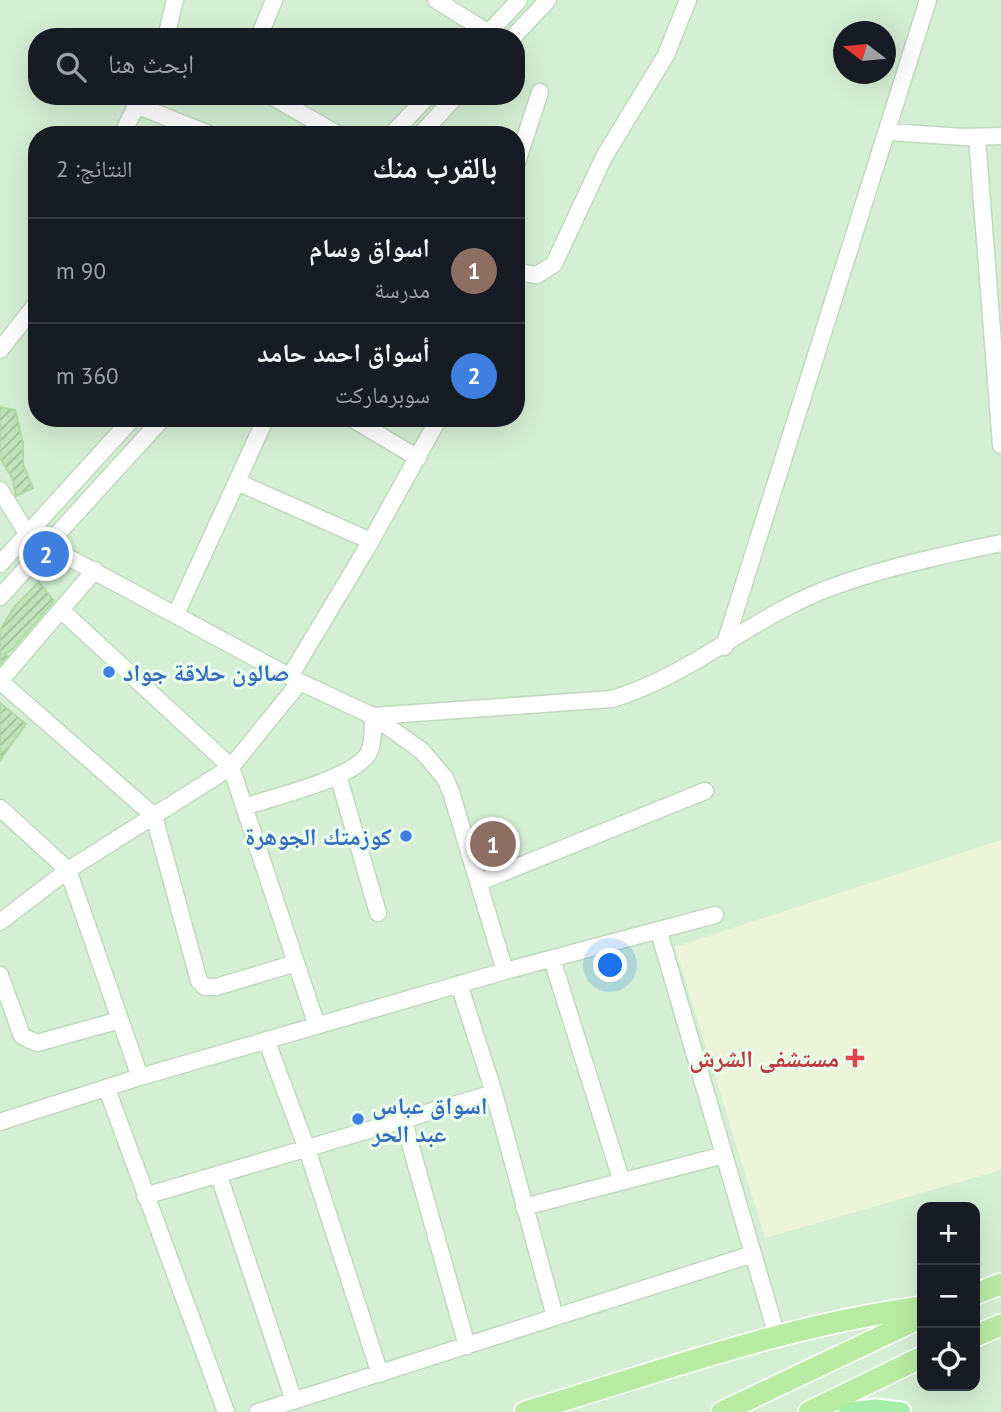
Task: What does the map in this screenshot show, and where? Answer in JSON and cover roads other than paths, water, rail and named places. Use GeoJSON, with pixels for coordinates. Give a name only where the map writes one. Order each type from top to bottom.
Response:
{"type":"FeatureCollection","features":[{"type":"Feature","properties":{"kind":"highway"},"geometry":{"type":"LineString","coordinates":[[980,1292],[1001,1284]]}},
{"type":"Feature","properties":{"kind":"highway"},"geometry":{"type":"LineString","coordinates":[[524,1412],[777,1336],[846,1319],[917,1308]]}},
{"type":"Feature","properties":{"kind":"highway"},"geometry":{"type":"LineString","coordinates":[[722,1412],[917,1319]]}},
{"type":"Feature","properties":{"kind":"highway"},"geometry":{"type":"LineString","coordinates":[[980,1334],[1001,1325]]}},
{"type":"Feature","properties":{"kind":"highway"},"geometry":{"type":"LineString","coordinates":[[809,1412],[917,1359]]}},
{"type":"Feature","properties":{"kind":"main road"},"geometry":{"type":"LineString","coordinates":[[848,1412],[876,1409],[901,1412]]}},
{"type":"Feature","properties":{"kind":"street"},"geometry":{"type":"LineString","coordinates":[[168,28],[175,0]]}},
{"type":"Feature","properties":{"kind":"street"},"geometry":{"type":"LineString","coordinates":[[263,28],[274,0]]}},
{"type":"Feature","properties":{"kind":"street"},"geometry":{"type":"LineString","coordinates":[[436,0],[477,28]]}},
{"type":"Feature","properties":{"kind":"street"},"geometry":{"type":"LineString","coordinates":[[493,28],[519,0]]}},
{"type":"Feature","properties":{"kind":"street"},"geometry":{"type":"LineString","coordinates":[[522,28],[548,0]]}},
{"type":"Feature","properties":{"kind":"street"},"geometry":{"type":"LineString","coordinates":[[525,273],[537,275],[554,264],[610,147],[666,55],[688,0]]}},
{"type":"Feature","properties":{"kind":"street"},"geometry":{"type":"LineString","coordinates":[[724,647],[928,0]]}},
{"type":"Feature","properties":{"kind":"street"},"geometry":{"type":"LineString","coordinates":[[525,138],[540,92]]}},
{"type":"Feature","properties":{"kind":"street"},"geometry":{"type":"LineString","coordinates":[[126,126],[137,105]]}},
{"type":"Feature","properties":{"kind":"street"},"geometry":{"type":"LineString","coordinates":[[147,105],[192,126]]}},
{"type":"Feature","properties":{"kind":"street"},"geometry":{"type":"LineString","coordinates":[[287,105],[324,126]]}},
{"type":"Feature","properties":{"kind":"street"},"geometry":{"type":"LineString","coordinates":[[400,126],[419,105]]}},
{"type":"Feature","properties":{"kind":"street"},"geometry":{"type":"LineString","coordinates":[[428,126],[448,105]]}},
{"type":"Feature","properties":{"kind":"street"},"geometry":{"type":"LineString","coordinates":[[888,132],[977,138],[1001,136]]}},
{"type":"Feature","properties":{"kind":"street"},"geometry":{"type":"LineString","coordinates":[[977,138],[1001,445]]}},
{"type":"Feature","properties":{"kind":"street"},"geometry":{"type":"LineString","coordinates":[[0,350],[28,314]]}},
{"type":"Feature","properties":{"kind":"street"},"geometry":{"type":"LineString","coordinates":[[4,555],[29,535],[124,427]]}},
{"type":"Feature","properties":{"kind":"street"},"geometry":{"type":"LineString","coordinates":[[0,597],[49,547],[155,427]]}},
{"type":"Feature","properties":{"kind":"street"},"geometry":{"type":"LineString","coordinates":[[176,614],[263,427]]}},
{"type":"Feature","properties":{"kind":"street"},"geometry":{"type":"LineString","coordinates":[[366,427],[418,458]]}},
{"type":"Feature","properties":{"kind":"street"},"geometry":{"type":"LineString","coordinates":[[0,922],[68,870],[231,767],[295,679],[434,427]]}},
{"type":"Feature","properties":{"kind":"street"},"geometry":{"type":"LineString","coordinates":[[237,482],[371,541]]}},
{"type":"Feature","properties":{"kind":"street"},"geometry":{"type":"LineString","coordinates":[[0,490],[29,535]]}},
{"type":"Feature","properties":{"kind":"street"},"geometry":{"type":"LineString","coordinates":[[373,716],[612,699],[645,689],[724,647],[792,604],[857,580],[942,555],[1001,543]]}},
{"type":"Feature","properties":{"kind":"street"},"geometry":{"type":"LineString","coordinates":[[49,547],[95,569],[295,679],[373,716],[422,751],[444,778],[480,882],[505,971]]}},
{"type":"Feature","properties":{"kind":"street"},"geometry":{"type":"LineString","coordinates":[[95,569],[0,681],[154,816],[199,981],[205,987],[216,987],[296,963]]}},
{"type":"Feature","properties":{"kind":"street"},"geometry":{"type":"LineString","coordinates":[[61,610],[231,767],[317,1026]]}},
{"type":"Feature","properties":{"kind":"street"},"geometry":{"type":"LineString","coordinates":[[244,807],[338,775],[368,754],[373,737],[373,716]]}},
{"type":"Feature","properties":{"kind":"street"},"geometry":{"type":"LineString","coordinates":[[338,775],[378,914]]}},
{"type":"Feature","properties":{"kind":"street"},"geometry":{"type":"LineString","coordinates":[[480,882],[705,791]]}},
{"type":"Feature","properties":{"kind":"street"},"geometry":{"type":"LineString","coordinates":[[0,808],[68,870],[140,1077]]}},
{"type":"Feature","properties":{"kind":"street"},"geometry":{"type":"LineString","coordinates":[[0,1122],[140,1077],[458,984],[715,915]]}},
{"type":"Feature","properties":{"kind":"street"},"geometry":{"type":"LineString","coordinates":[[659,932],[777,1336]]}},
{"type":"Feature","properties":{"kind":"street"},"geometry":{"type":"LineString","coordinates":[[551,959],[621,1179]]}},
{"type":"Feature","properties":{"kind":"street"},"geometry":{"type":"LineString","coordinates":[[0,975],[22,1036],[28,1041],[37,1043],[120,1020]]}},
{"type":"Feature","properties":{"kind":"street"},"geometry":{"type":"LineString","coordinates":[[458,984],[494,1093],[555,1317]]}},
{"type":"Feature","properties":{"kind":"street"},"geometry":{"type":"LineString","coordinates":[[267,1042],[307,1149],[380,1374]]}},
{"type":"Feature","properties":{"kind":"street"},"geometry":{"type":"LineString","coordinates":[[107,1089],[226,1412]]}},
{"type":"Feature","properties":{"kind":"street"},"geometry":{"type":"LineString","coordinates":[[145,1196],[404,1122],[494,1093]]}},
{"type":"Feature","properties":{"kind":"street"},"geometry":{"type":"LineString","coordinates":[[404,1122],[467,1346]]}},
{"type":"Feature","properties":{"kind":"street"},"geometry":{"type":"LineString","coordinates":[[524,1207],[621,1179],[724,1155]]}},
{"type":"Feature","properties":{"kind":"street"},"geometry":{"type":"LineString","coordinates":[[219,1176],[294,1401]]}},
{"type":"Feature","properties":{"kind":"street"},"geometry":{"type":"LineString","coordinates":[[258,1412],[752,1254]]}},
{"type":"Feature","properties":{"kind":"place","name":"أسواق احمد حامد"},"geometry":{"type":"Point","coordinates":[46,554]}},
{"type":"Feature","properties":{"kind":"place","name":"صالون حلاقة جواد"},"geometry":{"type":"Point","coordinates":[109,672]}},
{"type":"Feature","properties":{"kind":"place","name":"كوزمتك الجوهرة"},"geometry":{"type":"Point","coordinates":[406,836]}},
{"type":"Feature","properties":{"kind":"place","name":"اسواق وسام"},"geometry":{"type":"Point","coordinates":[493,844]}},
{"type":"Feature","properties":{"kind":"place","name":"مستشفى الشرش"},"geometry":{"type":"Point","coordinates":[855,1058]}},
{"type":"Feature","properties":{"kind":"place","name":"اسواق عباس عبد الحر"},"geometry":{"type":"Point","coordinates":[358,1119]}}]}
